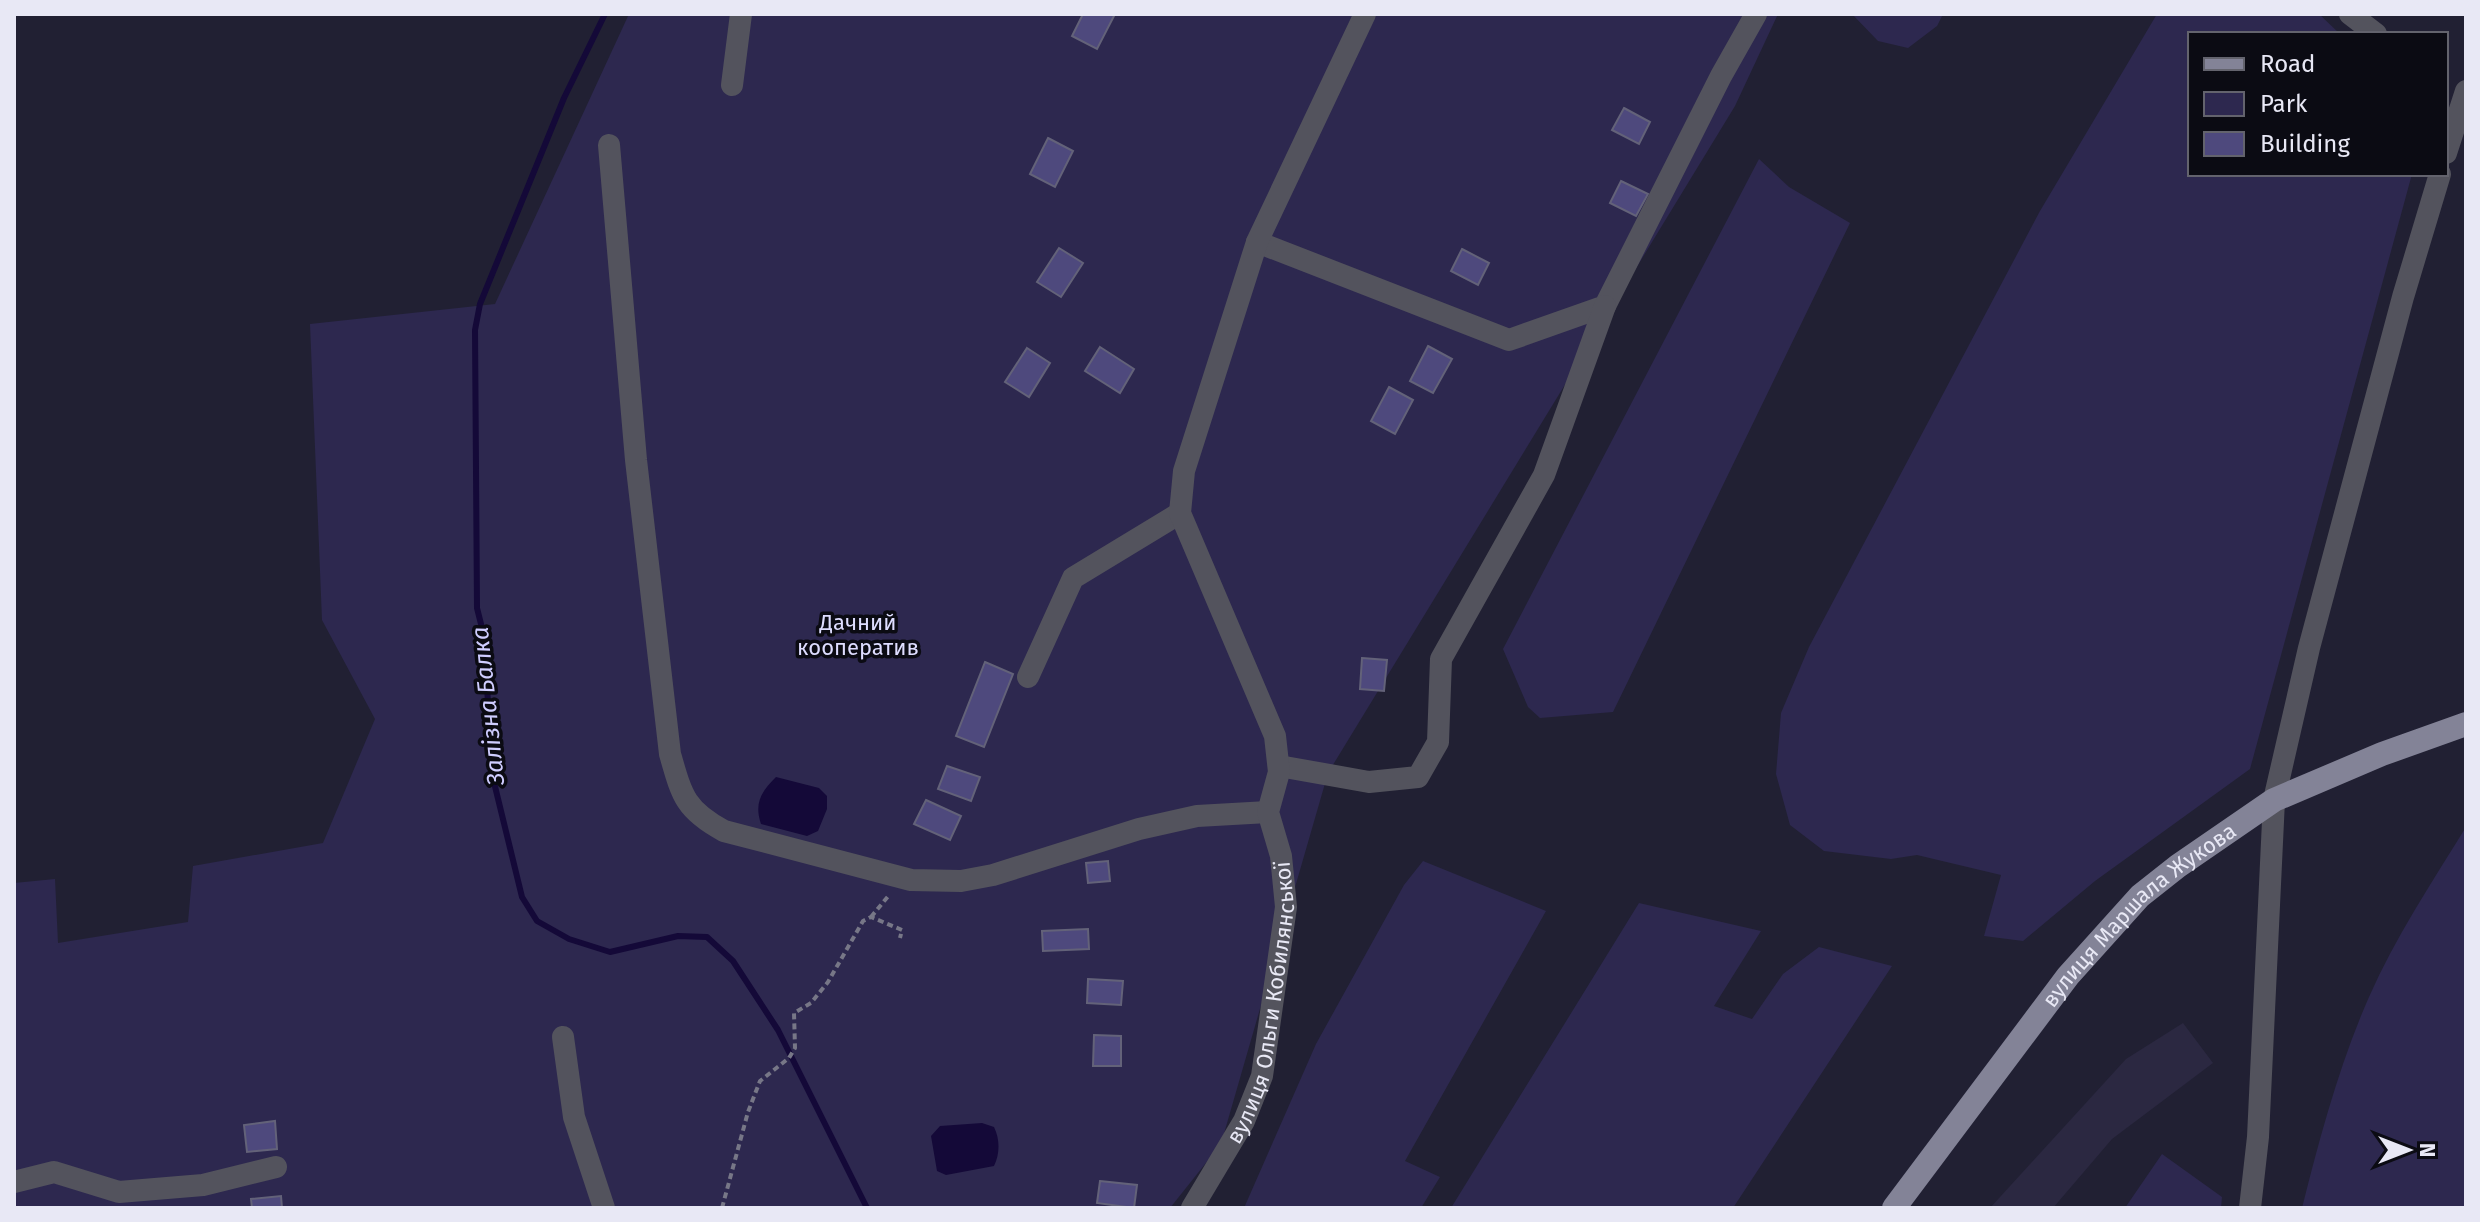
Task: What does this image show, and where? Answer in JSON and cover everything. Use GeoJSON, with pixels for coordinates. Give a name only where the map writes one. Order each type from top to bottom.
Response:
{"type":"FeatureCollection","features":[{"type":"Feature","properties":{"kind":"main road","name":"вулиця Маршала Жукова"},"geometry":{"type":"LineString","coordinates":[[1894,1208],[2068,976],[2140,896],[2274,800],[2382,754],[2466,724]]}},
{"type":"Feature","properties":{"kind":"street"},"geometry":{"type":"LineString","coordinates":[[732,85],[741,14]]}},
{"type":"Feature","properties":{"kind":"street","name":"вулиця Ольги Кобилянської"},"geometry":{"type":"LineString","coordinates":[[1192,1208],[1244,1121],[1262,1076],[1286,907],[1281,856],[1268,812],[1279,766],[1275,736],[1180,513],[1184,471],[1257,242],[1365,14]]}},
{"type":"Feature","properties":{"kind":"street"},"geometry":{"type":"LineString","coordinates":[[1279,766],[1369,782],[1418,777],[1438,742],[1441,659],[1544,475],[1605,306],[1721,76],[1756,14]]}},
{"type":"Feature","properties":{"kind":"street"},"geometry":{"type":"LineString","coordinates":[[2350,14],[2373,32]]}},
{"type":"Feature","properties":{"kind":"street"},"geometry":{"type":"LineString","coordinates":[[2448,143],[2458,93]]}},
{"type":"Feature","properties":{"kind":"street"},"geometry":{"type":"LineString","coordinates":[[609,145],[636,460],[670,754],[679,785],[700,818],[724,831],[911,880],[961,881],[993,875],[1153,826],[1197,816],[1268,812]]}},
{"type":"Feature","properties":{"kind":"street"},"geometry":{"type":"LineString","coordinates":[[2250,1208],[2258,1137],[2274,800],[2317,617],[2403,297],[2439,176]]}},
{"type":"Feature","properties":{"kind":"street"},"geometry":{"type":"LineString","coordinates":[[1257,242],[1509,340],[1605,306]]}},
{"type":"Feature","properties":{"kind":"street"},"geometry":{"type":"LineString","coordinates":[[1028,677],[1073,578],[1180,513]]}},
{"type":"Feature","properties":{"kind":"street"},"geometry":{"type":"LineString","coordinates":[[563,1037],[574,1117],[604,1208]]}},
{"type":"Feature","properties":{"kind":"street"},"geometry":{"type":"LineString","coordinates":[[14,1182],[54,1172],[119,1192],[203,1185],[276,1167]]}},
{"type":"Feature","properties":{"kind":"path"},"geometry":{"type":"LineString","coordinates":[[722,1208],[748,1112],[760,1081],[789,1058],[795,1048],[794,1013],[811,1003],[828,982],[863,921],[871,917],[900,877]]}},
{"type":"Feature","properties":{"kind":"path"},"geometry":{"type":"LineString","coordinates":[[871,917],[902,930],[900,938]]}},
{"type":"Feature","properties":{"kind":"shaded area"},"geometry":{"type":"Polygon","coordinates":[[[776,777],[819,788],[827,796],[827,809],[818,831],[807,836],[761,824],[758,810],[760,798],[776,777]]]}},
{"type":"Feature","properties":{"kind":"shaded area"},"geometry":{"type":"Polygon","coordinates":[[[2183,1023],[2213,1063],[2112,1139],[2053,1208],[1990,1208],[2126,1059],[2183,1023]]]}},
{"type":"Feature","properties":{"kind":"shaded area"},"geometry":{"type":"Polygon","coordinates":[[[982,1123],[994,1127],[997,1136],[998,1152],[994,1166],[946,1175],[937,1171],[931,1136],[940,1126],[982,1123]]]}},
{"type":"Feature","properties":{"kind":"green space","name":"Дачний кооператив"},"geometry":{"type":"Polygon","coordinates":[[[629,14],[1778,14],[1735,106],[1328,773],[1221,1144],[1170,1208],[14,1208],[14,883],[55,879],[58,943],[188,922],[193,866],[323,843],[375,719],[322,620],[310,324],[495,304],[629,14]]]}},
{"type":"Feature","properties":{"kind":"green space"},"geometry":{"type":"Polygon","coordinates":[[[1852,14],[1943,14],[1937,26],[1908,48],[1878,41],[1852,14]]]}},
{"type":"Feature","properties":{"kind":"green space"},"geometry":{"type":"Polygon","coordinates":[[[2157,14],[2319,14],[2338,32],[2188,32],[2188,176],[2411,176],[2250,769],[2095,881],[2023,941],[1984,936],[2001,875],[1917,855],[1891,859],[1824,851],[1790,825],[1776,774],[1781,713],[1809,647],[2040,211],[2157,14]]]}},
{"type":"Feature","properties":{"kind":"green space"},"geometry":{"type":"Polygon","coordinates":[[[1759,159],[1789,187],[1850,223],[1613,712],[1540,718],[1528,707],[1503,649],[1759,159]]]}},
{"type":"Feature","properties":{"kind":"green space"},"geometry":{"type":"Polygon","coordinates":[[[2466,827],[2466,1208],[2302,1208],[2339,1075],[2369,997],[2402,932],[2466,827]]]}},
{"type":"Feature","properties":{"kind":"green space"},"geometry":{"type":"Polygon","coordinates":[[[1423,861],[1546,911],[1405,1161],[1440,1177],[1421,1208],[1244,1208],[1316,1044],[1404,885],[1423,861]]]}},
{"type":"Feature","properties":{"kind":"green space"},"geometry":{"type":"Polygon","coordinates":[[[1639,903],[1761,931],[1714,1006],[1752,1019],[1783,974],[1819,947],[1892,966],[1733,1208],[1451,1208],[1639,903]]]}},
{"type":"Feature","properties":{"kind":"green space"},"geometry":{"type":"Polygon","coordinates":[[[2162,1154],[2222,1197],[2221,1208],[2125,1208],[2162,1154]]]}},
{"type":"Feature","properties":{"kind":"building"},"geometry":{"type":"Polygon","coordinates":[[[1083,14],[1115,14],[1097,49],[1072,36],[1083,14]]]}},
{"type":"Feature","properties":{"kind":"building"},"geometry":{"type":"Polygon","coordinates":[[[1624,108],[1650,122],[1639,144],[1612,130],[1624,108]]]}},
{"type":"Feature","properties":{"kind":"building"},"geometry":{"type":"Polygon","coordinates":[[[1048,138],[1073,151],[1055,187],[1030,174],[1048,138]]]}},
{"type":"Feature","properties":{"kind":"building"},"geometry":{"type":"Polygon","coordinates":[[[1621,181],[1648,194],[1636,216],[1610,203],[1621,181]]]}},
{"type":"Feature","properties":{"kind":"building"},"geometry":{"type":"Polygon","coordinates":[[[1059,248],[1083,263],[1061,297],[1037,282],[1059,248]]]}},
{"type":"Feature","properties":{"kind":"building"},"geometry":{"type":"Polygon","coordinates":[[[1462,249],[1489,263],[1478,285],[1451,271],[1462,249]]]}},
{"type":"Feature","properties":{"kind":"building"},"geometry":{"type":"Polygon","coordinates":[[[1428,346],[1452,359],[1433,393],[1410,381],[1428,346]]]}},
{"type":"Feature","properties":{"kind":"building"},"geometry":{"type":"Polygon","coordinates":[[[1100,347],[1134,369],[1120,393],[1085,371],[1100,347]]]}},
{"type":"Feature","properties":{"kind":"building"},"geometry":{"type":"Polygon","coordinates":[[[1027,348],[1050,363],[1029,397],[1005,382],[1027,348]]]}},
{"type":"Feature","properties":{"kind":"building"},"geometry":{"type":"Polygon","coordinates":[[[1389,387],[1413,400],[1395,434],[1371,421],[1389,387]]]}},
{"type":"Feature","properties":{"kind":"building"},"geometry":{"type":"Polygon","coordinates":[[[1362,658],[1387,660],[1384,691],[1360,689],[1362,658]]]}},
{"type":"Feature","properties":{"kind":"building"},"geometry":{"type":"Polygon","coordinates":[[[985,662],[1013,674],[984,747],[956,736],[985,662]]]}},
{"type":"Feature","properties":{"kind":"building"},"geometry":{"type":"Polygon","coordinates":[[[947,766],[980,777],[971,801],[938,789],[947,766]]]}},
{"type":"Feature","properties":{"kind":"building"},"geometry":{"type":"Polygon","coordinates":[[[926,800],[961,816],[950,840],[914,824],[926,800]]]}},
{"type":"Feature","properties":{"kind":"building"},"geometry":{"type":"Polygon","coordinates":[[[1108,861],[1110,881],[1088,883],[1086,863],[1108,861]]]}},
{"type":"Feature","properties":{"kind":"building"},"geometry":{"type":"Polygon","coordinates":[[[1088,929],[1089,949],[1043,951],[1042,931],[1088,929]]]}},
{"type":"Feature","properties":{"kind":"building"},"geometry":{"type":"Polygon","coordinates":[[[1088,979],[1123,981],[1121,1005],[1087,1003],[1088,979]]]}},
{"type":"Feature","properties":{"kind":"building"},"geometry":{"type":"Polygon","coordinates":[[[1094,1035],[1121,1036],[1121,1066],[1093,1066],[1094,1035]]]}},
{"type":"Feature","properties":{"kind":"building"},"geometry":{"type":"Polygon","coordinates":[[[275,1121],[277,1149],[247,1152],[244,1125],[275,1121]]]}},
{"type":"Feature","properties":{"kind":"building"},"geometry":{"type":"Polygon","coordinates":[[[1100,1181],[1137,1185],[1134,1208],[1097,1203],[1100,1181]]]}},
{"type":"Feature","properties":{"kind":"building"},"geometry":{"type":"Polygon","coordinates":[[[281,1196],[282,1208],[252,1208],[251,1199],[281,1196]]]}},
{"type":"Feature","properties":{"kind":"waterway","name":"Залізна Балка"},"geometry":{"type":"LineString","coordinates":[[605,14],[564,98],[480,304],[475,330],[477,608],[485,640],[491,770],[522,897],[537,921],[569,939],[610,952],[678,936],[707,937],[733,961],[778,1030],[867,1208]]}}]}
